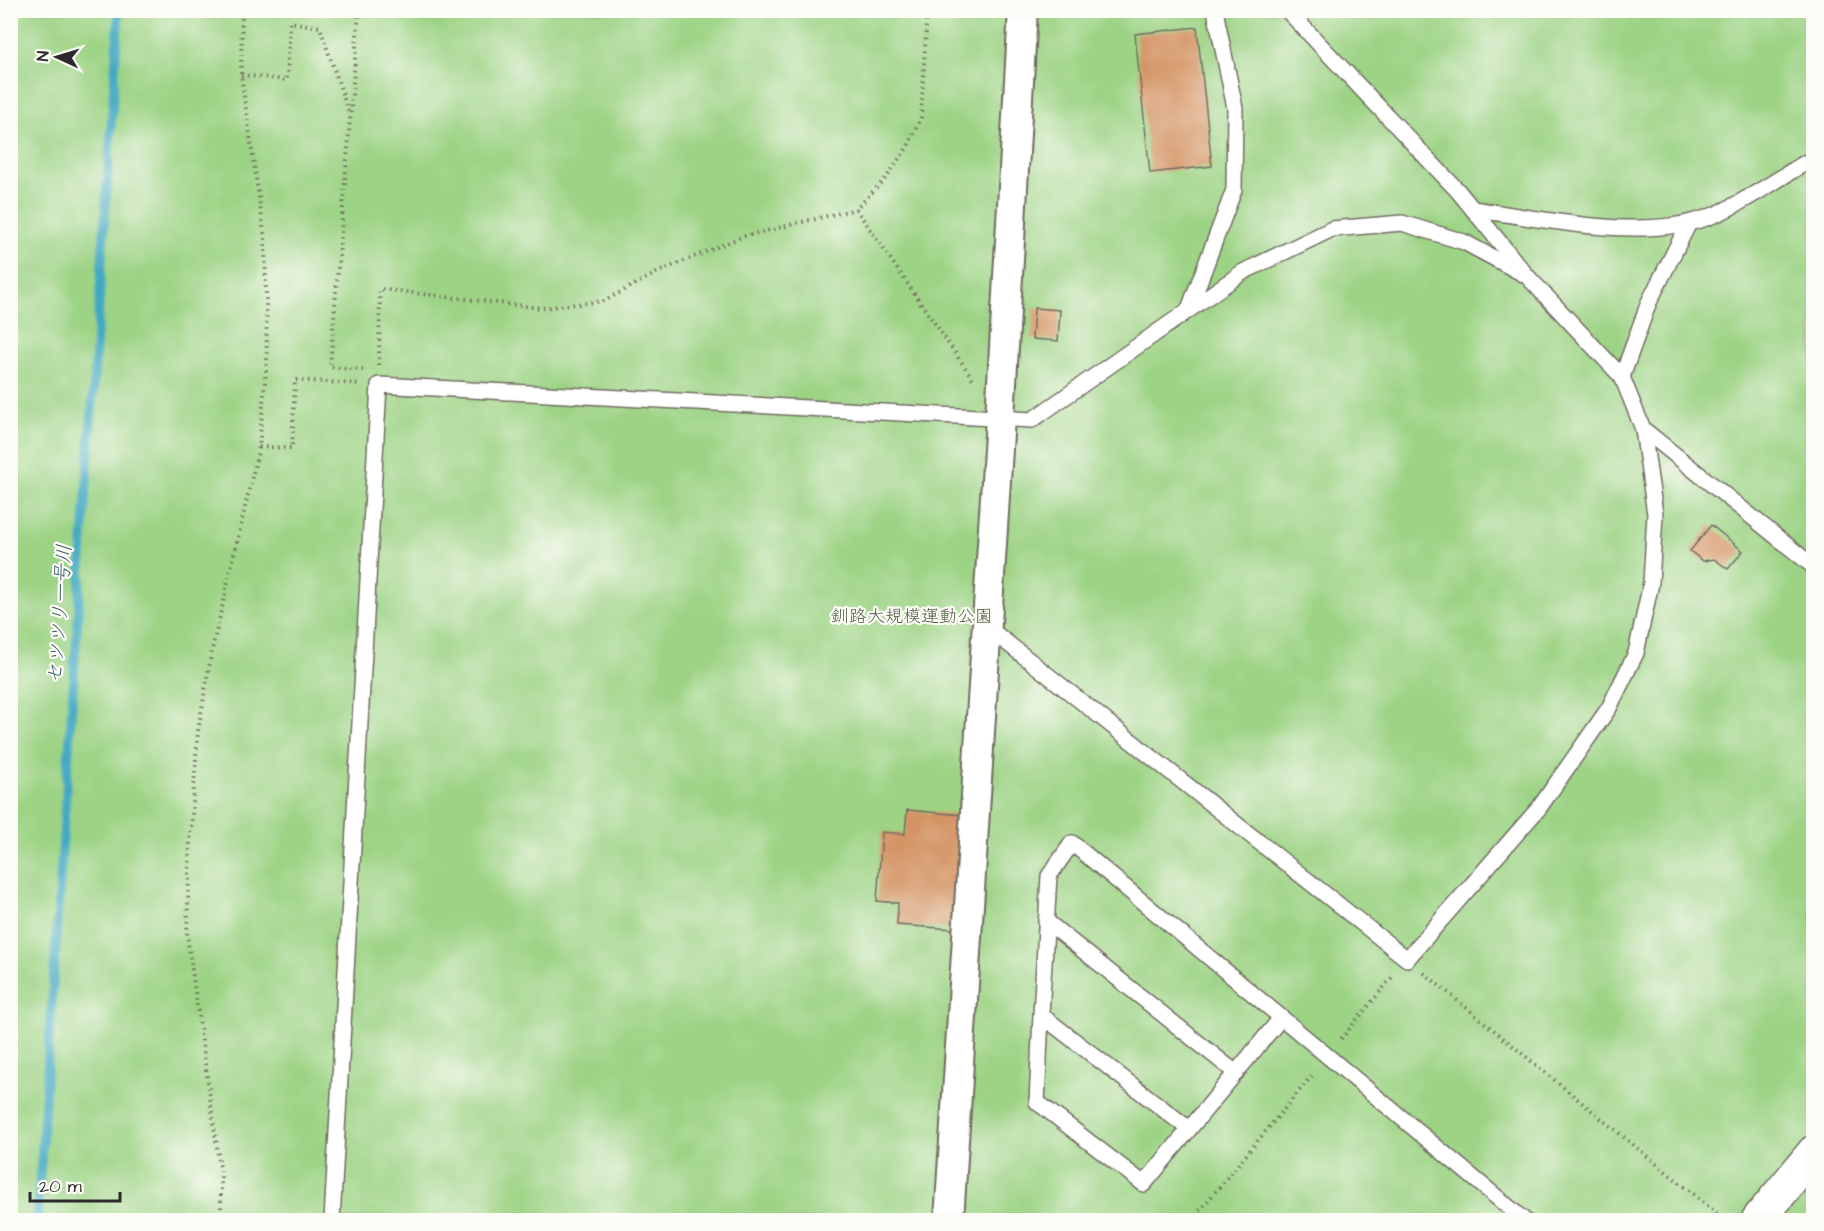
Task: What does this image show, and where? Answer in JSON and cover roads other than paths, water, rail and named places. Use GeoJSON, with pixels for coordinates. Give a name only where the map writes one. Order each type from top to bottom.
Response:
{"type":"FeatureCollection","features":[{"type":"Feature","properties":{"kind":"street"},"geometry":{"type":"LineString","coordinates":[[949,1221],[1000,418],[1023,10]]}},
{"type":"Feature","properties":{"kind":"street"},"geometry":{"type":"LineString","coordinates":[[1758,1221],[1814,1152]]}},
{"type":"Feature","properties":{"kind":"lane"},"geometry":{"type":"LineString","coordinates":[[1189,309],[1234,190],[1235,108],[1215,10]]}},
{"type":"Feature","properties":{"kind":"lane"},"geometry":{"type":"LineString","coordinates":[[987,627],[1407,959],[1539,808],[1609,708],[1636,653],[1651,583],[1654,514],[1643,429],[1622,377],[1527,276],[1473,209],[1287,10]]}},
{"type":"Feature","properties":{"kind":"lane"},"geometry":{"type":"LineString","coordinates":[[1473,209],[1617,230],[1689,223],[1714,215],[1814,158]]}},
{"type":"Feature","properties":{"kind":"lane"},"geometry":{"type":"LineString","coordinates":[[332,1221],[379,379],[1032,420],[1243,272],[1332,229],[1402,223],[1464,242],[1527,276]]}},
{"type":"Feature","properties":{"kind":"lane"},"geometry":{"type":"LineString","coordinates":[[1622,377],[1649,302],[1689,223]]}},
{"type":"Feature","properties":{"kind":"lane"},"geometry":{"type":"LineString","coordinates":[[1643,429],[1814,567]]}},
{"type":"Feature","properties":{"kind":"lane"},"geometry":{"type":"LineString","coordinates":[[1281,1018],[1144,1184],[1037,1102],[1049,876],[1072,843],[1524,1221]]}},
{"type":"Feature","properties":{"kind":"lane"},"geometry":{"type":"LineString","coordinates":[[1046,921],[1236,1072]]}},
{"type":"Feature","properties":{"kind":"lane"},"geometry":{"type":"LineString","coordinates":[[1041,1015],[1189,1129]]}},
{"type":"Feature","properties":{"kind":"waterway","name":"セツツリ一号川"},"geometry":{"type":"LineString","coordinates":[[37,1220],[119,10]]}},
{"type":"Feature","properties":{"kind":"park label","name":"釧路大規模運動公園"},"geometry":{"type":"Point","coordinates":[912,616]}}]}
